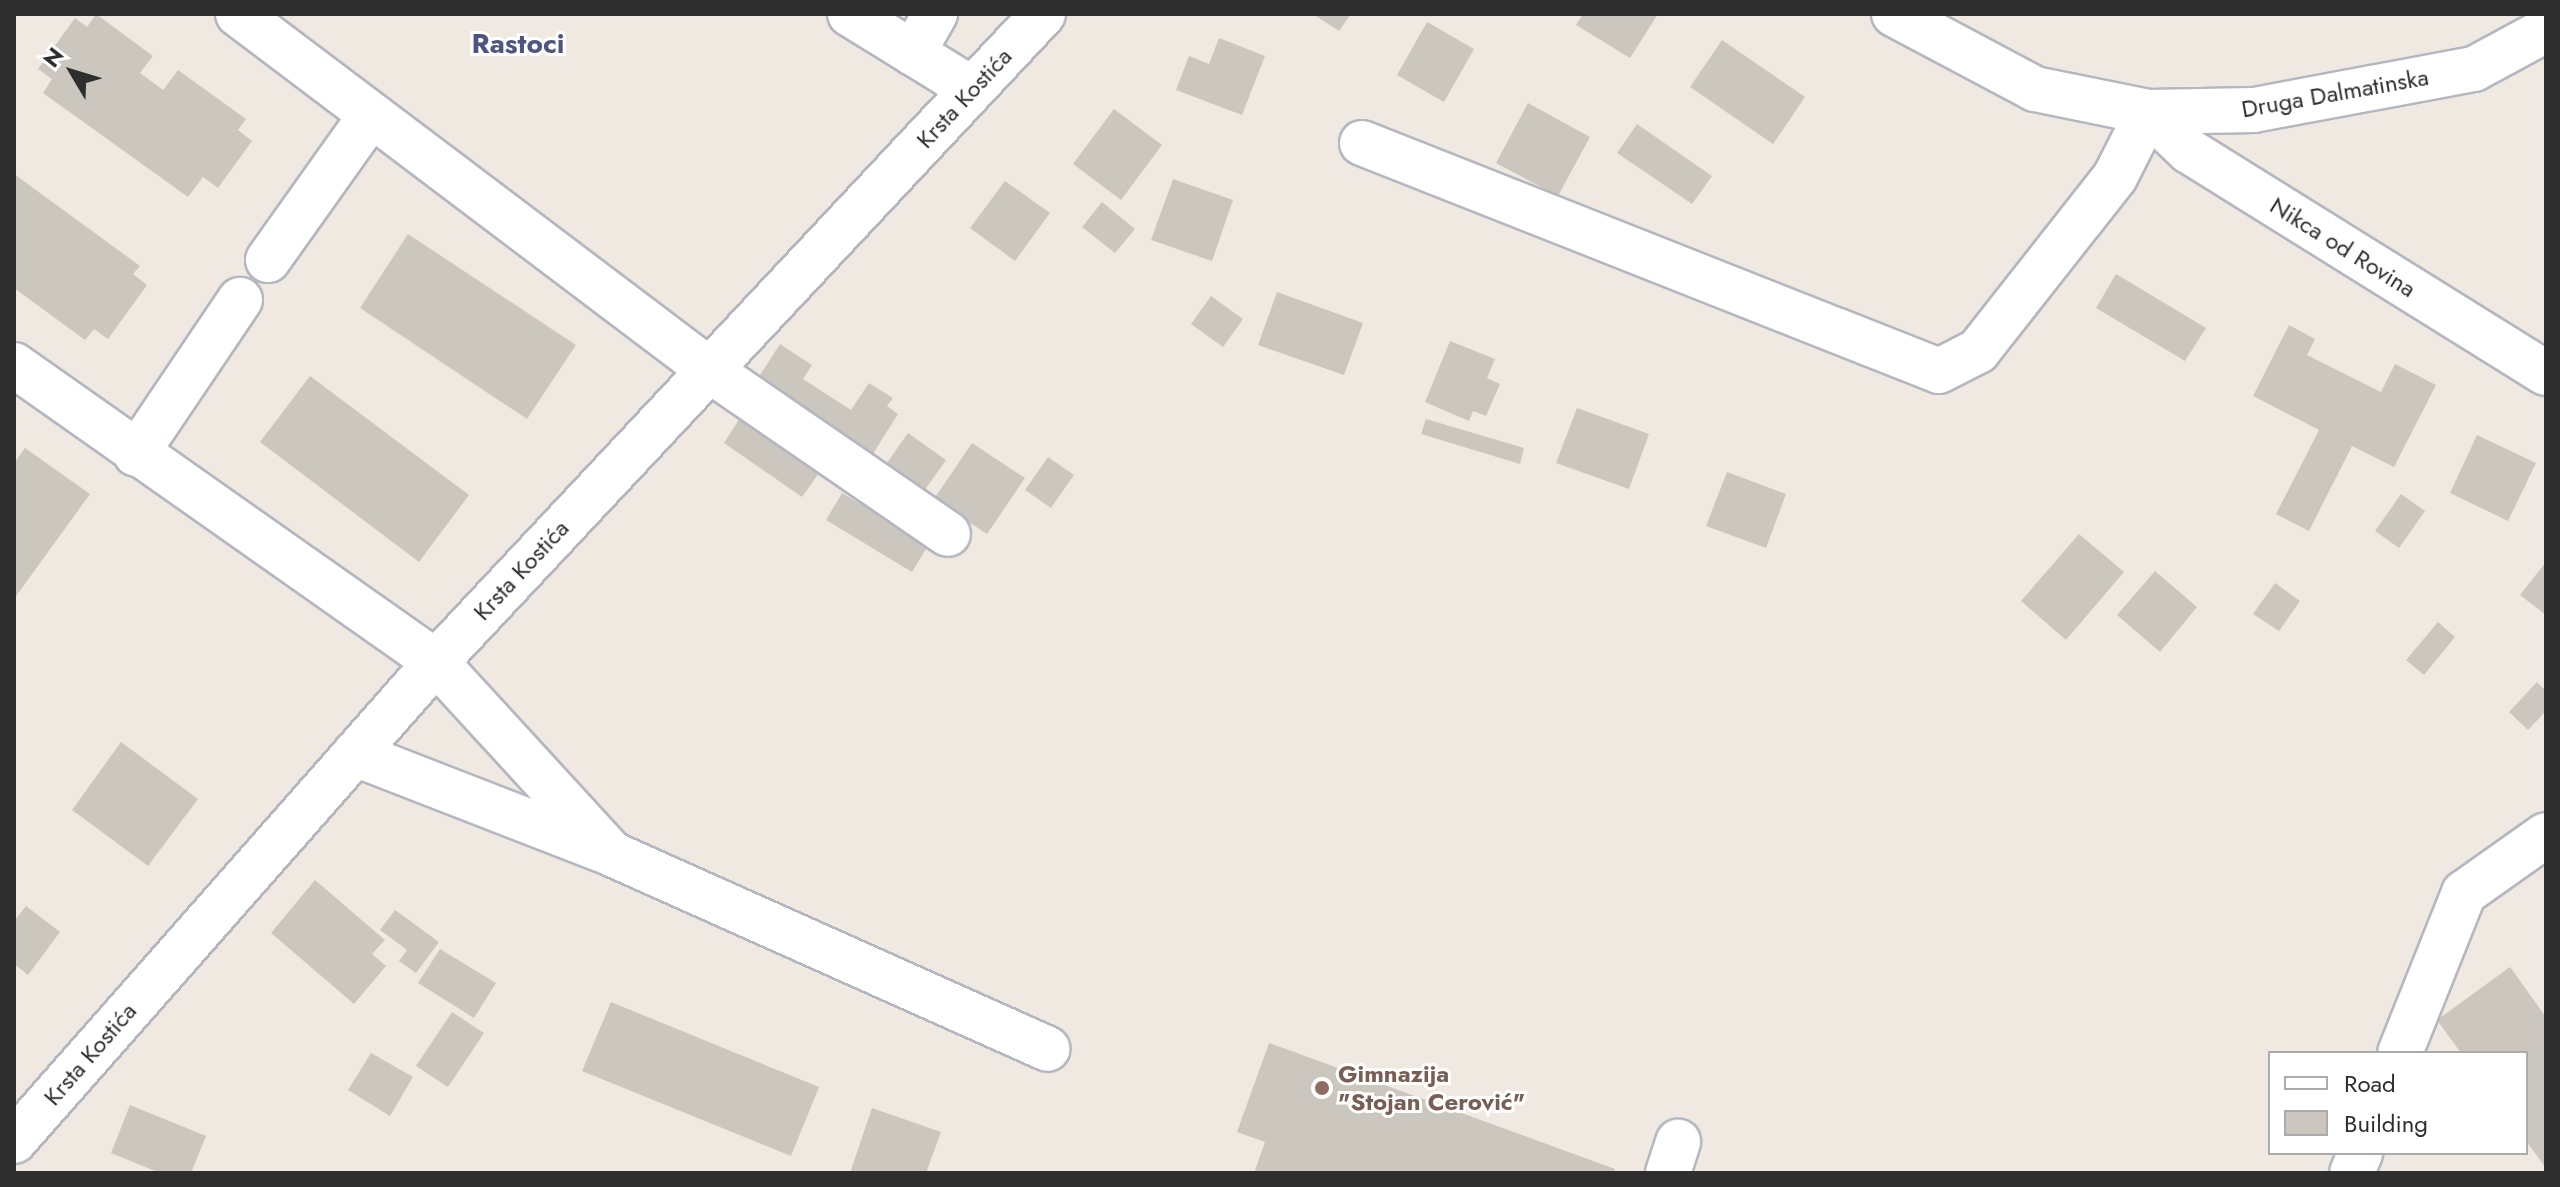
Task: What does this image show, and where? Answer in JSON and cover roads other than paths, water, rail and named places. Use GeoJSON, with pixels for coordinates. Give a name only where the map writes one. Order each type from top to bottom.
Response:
{"type":"FeatureCollection","features":[{"type":"Feature","properties":{"kind":"street"},"geometry":{"type":"LineString","coordinates":[[238,14],[708,369],[948,534]]}},
{"type":"Feature","properties":{"kind":"street"},"geometry":{"type":"LineString","coordinates":[[850,14],[972,89]]}},
{"type":"Feature","properties":{"kind":"street"},"geometry":{"type":"LineString","coordinates":[[913,53],[935,14]]}},
{"type":"Feature","properties":{"kind":"street","name":"Krsta Kostića"},"geometry":{"type":"LineString","coordinates":[[14,1141],[436,662],[1043,14]]}},
{"type":"Feature","properties":{"kind":"street","name":"Druga Dalmatinska"},"geometry":{"type":"LineString","coordinates":[[1894,14],[2035,89],[2148,112],[2254,110],[2474,69],[2546,30]]}},
{"type":"Feature","properties":{"kind":"street"},"geometry":{"type":"LineString","coordinates":[[1362,143],[1939,371],[1978,351],[2115,177],[2148,112]]}},
{"type":"Feature","properties":{"kind":"street","name":"Nikca od Rovina"},"geometry":{"type":"LineString","coordinates":[[2148,112],[2189,151],[2546,373]]}},
{"type":"Feature","properties":{"kind":"street"},"geometry":{"type":"LineString","coordinates":[[268,260],[371,115]]}},
{"type":"Feature","properties":{"kind":"street"},"geometry":{"type":"LineString","coordinates":[[136,454],[240,300]]}},
{"type":"Feature","properties":{"kind":"street"},"geometry":{"type":"LineString","coordinates":[[14,365],[136,454],[436,662],[612,854]]}},
{"type":"Feature","properties":{"kind":"street"},"geometry":{"type":"LineString","coordinates":[[355,754],[612,854],[1047,1049]]}},
{"type":"Feature","properties":{"kind":"street"},"geometry":{"type":"LineString","coordinates":[[2401,1051],[2464,893],[2546,835]]}},
{"type":"Feature","properties":{"kind":"place","name":"Gimnazija \"Stojan Cerović\""},"geometry":{"type":"Point","coordinates":[1322,1088]}},
{"type":"Feature","properties":{"kind":"district","name":"Rastoci"},"geometry":{"type":"Point","coordinates":[518,44]}}]}
